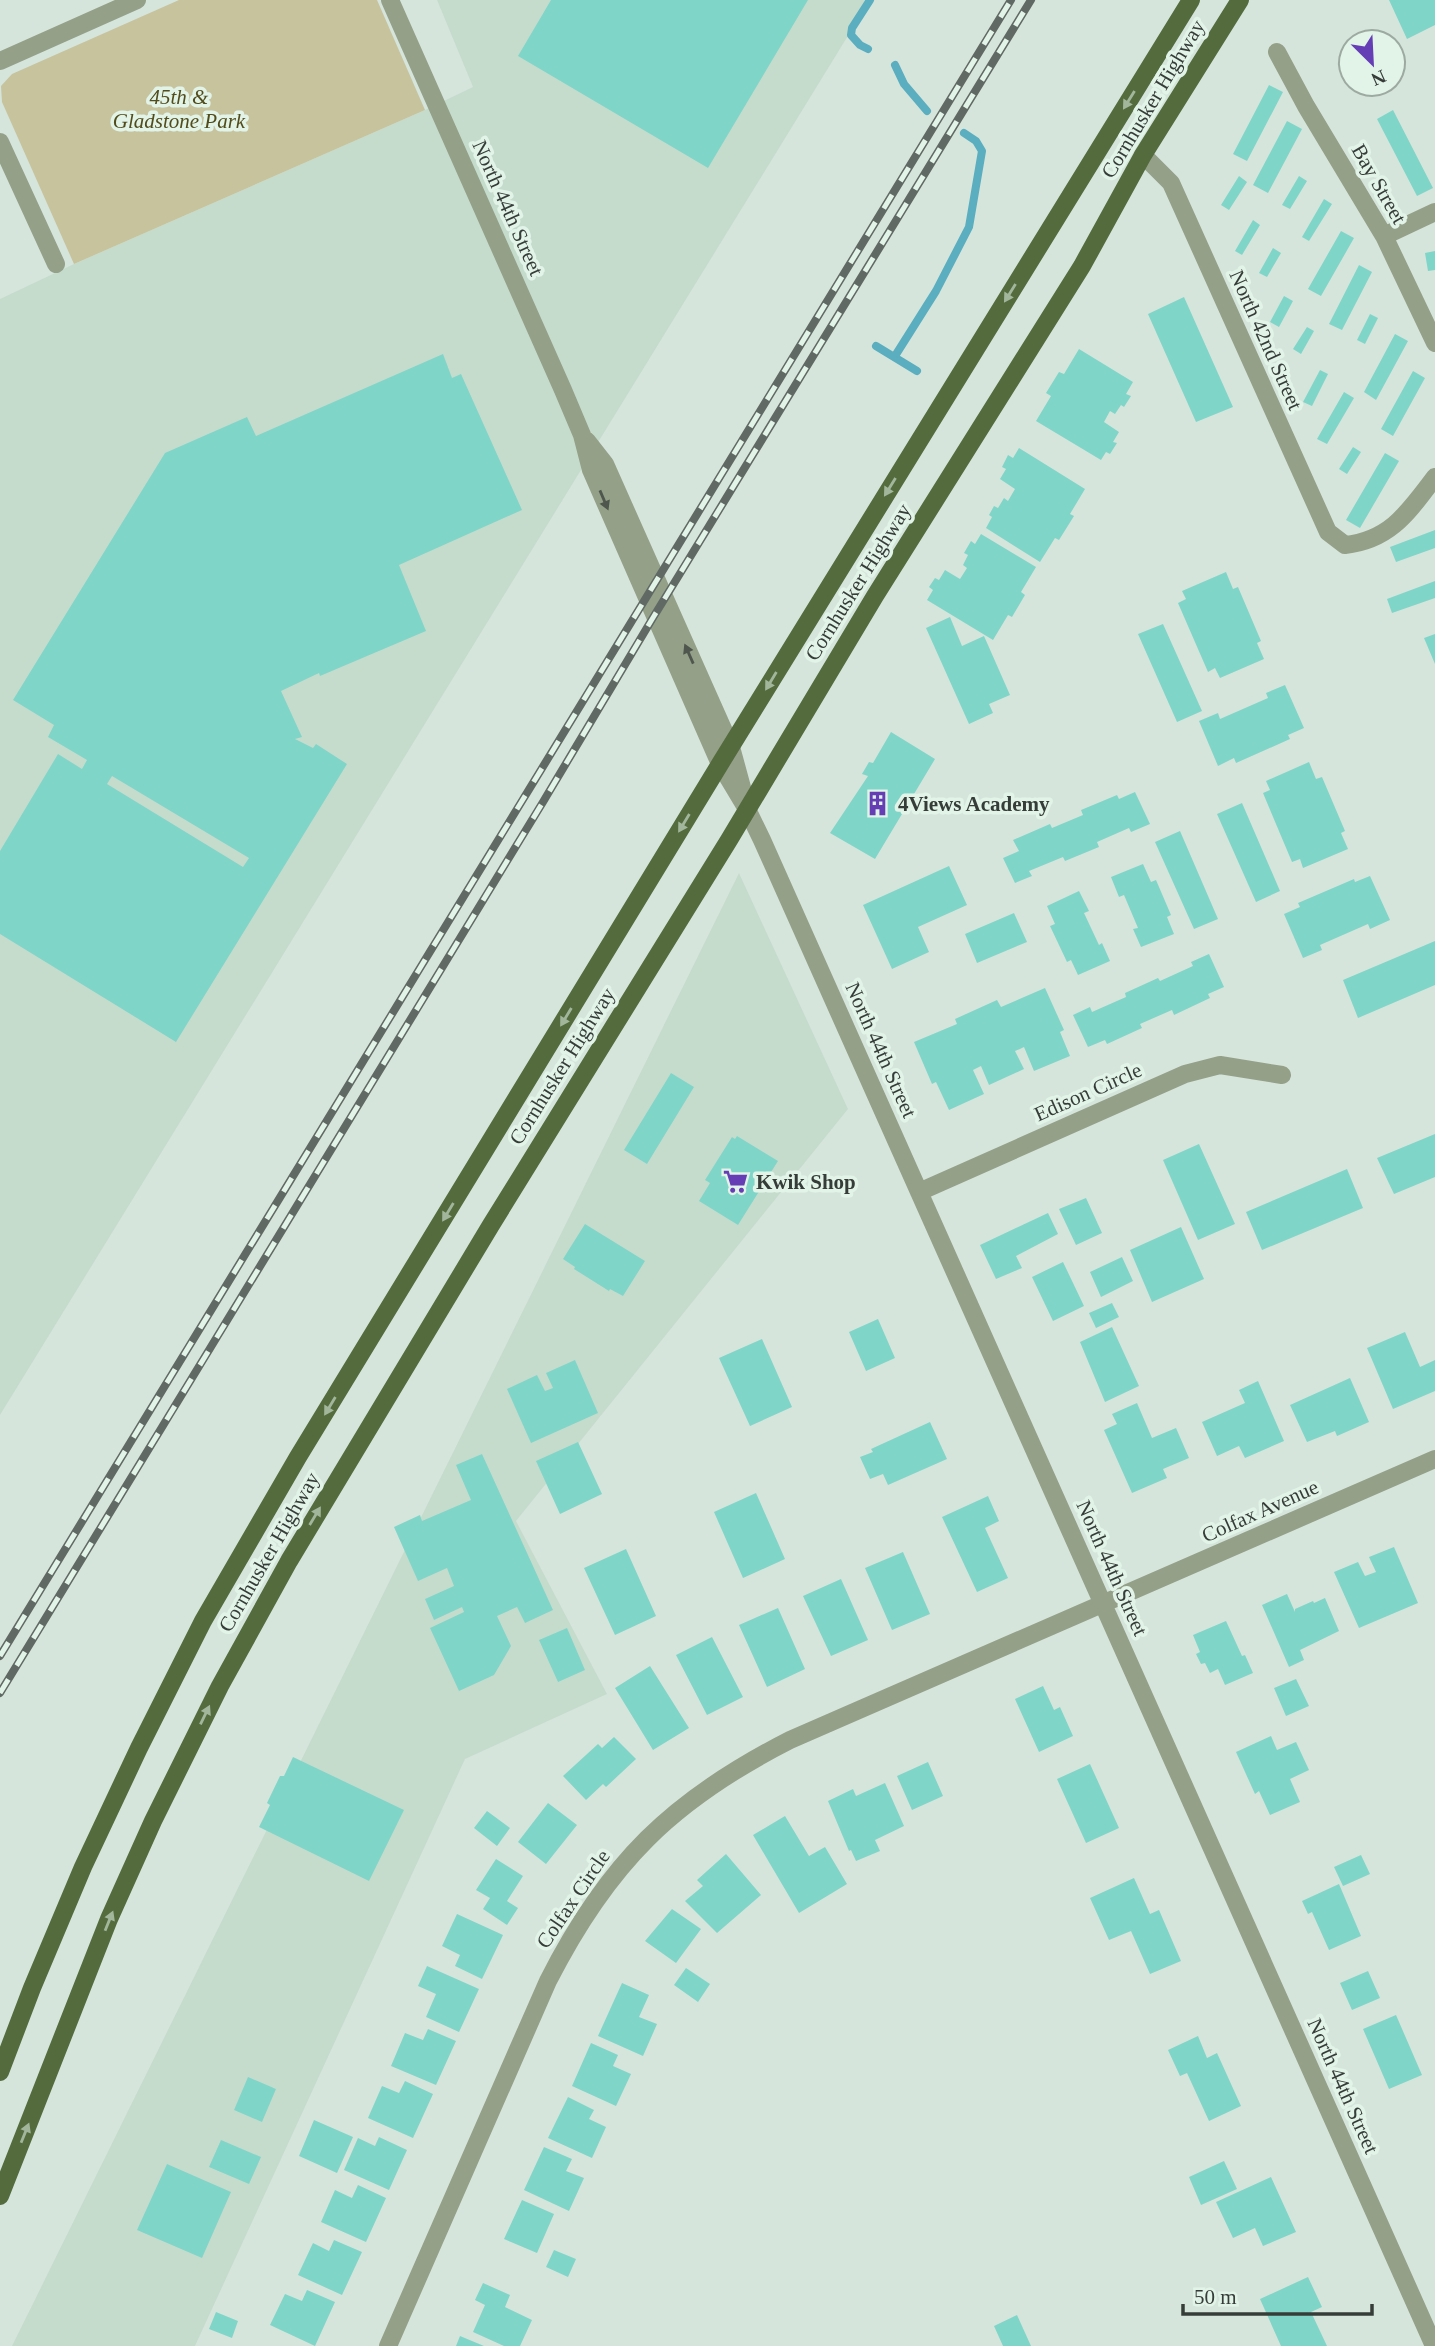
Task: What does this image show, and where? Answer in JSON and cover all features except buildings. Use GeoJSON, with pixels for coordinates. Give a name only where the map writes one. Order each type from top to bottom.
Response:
{"type":"FeatureCollection","features":[{"type":"Feature","properties":{"kind":"main road","name":"Cornhusker Highway"},"geometry":{"type":"LineString","coordinates":[[0,2072],[83,1867],[203,1621],[298,1457],[720,764],[1191,0]]}},
{"type":"Feature","properties":{"kind":"main road","name":"Cornhusker Highway"},"geometry":{"type":"LineString","coordinates":[[0,2196],[109,1919],[153,1821],[220,1686],[289,1561],[875,596],[1082,266],[1143,155],[1240,0]]}},
{"type":"Feature","properties":{"kind":"street"},"geometry":{"type":"LineString","coordinates":[[0,61],[137,0]]}},
{"type":"Feature","properties":{"kind":"street","name":"North 44th Street"},"geometry":{"type":"LineString","coordinates":[[390,0],[582,435],[591,470],[720,764],[747,809],[1434,2346]]}},
{"type":"Feature","properties":{"kind":"street","name":"Bay Street"},"geometry":{"type":"LineString","coordinates":[[1277,51],[1306,106],[1384,236],[1435,343]]}},
{"type":"Feature","properties":{"kind":"street"},"geometry":{"type":"LineString","coordinates":[[0,142],[56,264]]}},
{"type":"Feature","properties":{"kind":"street","name":"North 42nd Street"},"geometry":{"type":"LineString","coordinates":[[1143,155],[1171,183],[1328,532],[1345,545],[1363,543],[1379,536],[1405,517],[1435,477]]}},
{"type":"Feature","properties":{"kind":"street"},"geometry":{"type":"LineString","coordinates":[[1384,236],[1435,212]]}},
{"type":"Feature","properties":{"kind":"street","name":"North 44th Street"},"geometry":{"type":"LineString","coordinates":[[582,435],[605,464],[731,747],[747,809]]}},
{"type":"Feature","properties":{"kind":"street","name":"Edison Circle"},"geometry":{"type":"LineString","coordinates":[[919,1192],[1185,1074],[1220,1065],[1282,1075]]}},
{"type":"Feature","properties":{"kind":"street","name":"Colfax Avenue"},"geometry":{"type":"LineString","coordinates":[[1103,1604],[1435,1459]]}},
{"type":"Feature","properties":{"kind":"street","name":"Colfax Circle"},"geometry":{"type":"LineString","coordinates":[[388,2346],[567,1943],[593,1903],[640,1845],[689,1802],[749,1761],[790,1740],[1103,1604]]}},
{"type":"Feature","properties":{"kind":"shaded area"},"geometry":{"type":"Polygon","coordinates":[[[437,0],[870,0],[0,1415],[0,299],[473,87],[437,0]]]}},
{"type":"Feature","properties":{"kind":"shaded area"},"geometry":{"type":"Polygon","coordinates":[[[739,873],[848,1109],[516,1521],[607,1694],[465,1759],[195,2346],[12,2346],[739,873]]]}},
{"type":"Feature","properties":{"kind":"green space","name":"45th & Gladstone Park"},"geometry":{"type":"Polygon","coordinates":[[[179,0],[377,0],[425,110],[74,264],[2,102],[1,86],[12,74],[179,0]]]}},
{"type":"Feature","properties":{"kind":"waterway"},"geometry":{"type":"LineString","coordinates":[[868,49],[851,35],[852,28],[870,0]]}},
{"type":"Feature","properties":{"kind":"waterway"},"geometry":{"type":"LineString","coordinates":[[895,65],[904,84],[927,111]]}},
{"type":"Feature","properties":{"kind":"waterway"},"geometry":{"type":"LineString","coordinates":[[895,356],[936,291],[969,227],[982,151],[976,141],[964,133]]}},
{"type":"Feature","properties":{"kind":"waterway"},"geometry":{"type":"LineString","coordinates":[[876,346],[917,371]]}},
{"type":"Feature","properties":{"kind":"railway"},"geometry":{"type":"LineString","coordinates":[[0,1656],[1011,0]]}},
{"type":"Feature","properties":{"kind":"railway"},"geometry":{"type":"LineString","coordinates":[[0,1693],[1031,0]]}},
{"type":"Feature","properties":{"kind":"place","name":"4Views Academy"},"geometry":{"type":"Point","coordinates":[878,804]}},
{"type":"Feature","properties":{"kind":"place","name":"Kwik Shop"},"geometry":{"type":"Point","coordinates":[736,1182]}}]}
